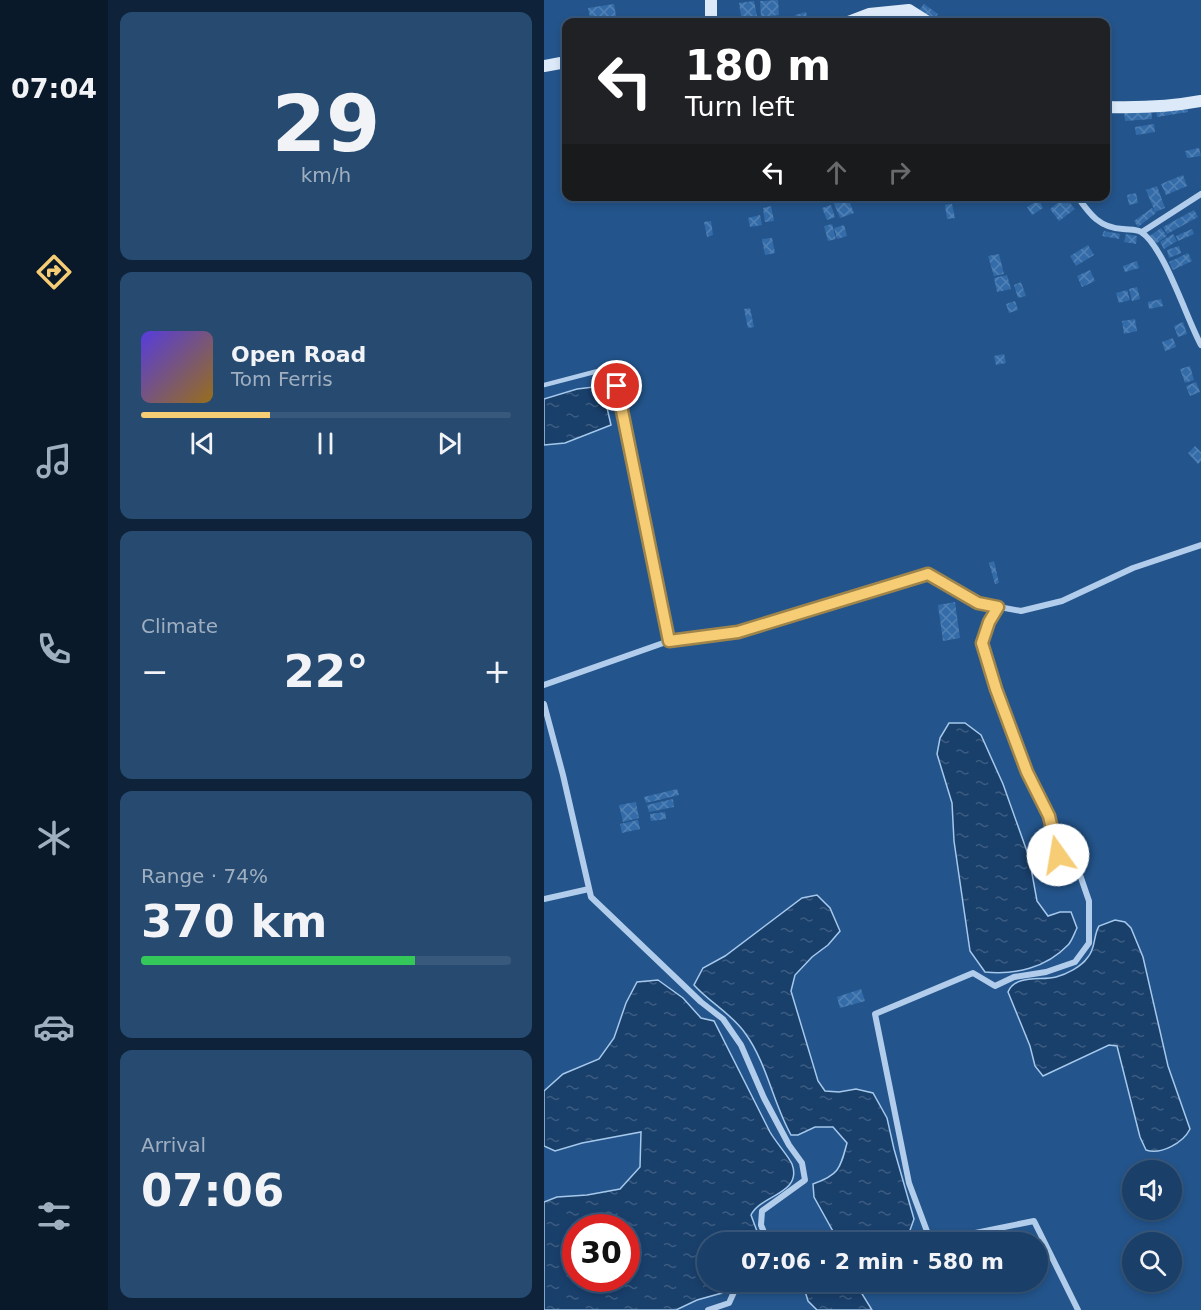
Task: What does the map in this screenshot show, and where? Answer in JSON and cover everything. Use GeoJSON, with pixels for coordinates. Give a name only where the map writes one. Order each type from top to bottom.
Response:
{"type":"FeatureCollection","features":[{"type":"Feature","properties":{"kind":"main road"},"geometry":{"type":"LineString","coordinates":[[711,0],[711,18]]}},
{"type":"Feature","properties":{"kind":"main road"},"geometry":{"type":"LineString","coordinates":[[858,18],[869,14],[909,10],[922,18]]}},
{"type":"Feature","properties":{"kind":"main road"},"geometry":{"type":"LineString","coordinates":[[544,66],[562,63]]}},
{"type":"Feature","properties":{"kind":"main road"},"geometry":{"type":"LineString","coordinates":[[1110,106],[1142,107],[1201,101]]}},
{"type":"Feature","properties":{"kind":"street"},"geometry":{"type":"LineString","coordinates":[[1081,201],[1099,224],[1111,229],[1142,232],[1201,194]]}},
{"type":"Feature","properties":{"kind":"street"},"geometry":{"type":"LineString","coordinates":[[1142,232],[1158,252],[1174,282],[1201,345]]}},
{"type":"Feature","properties":{"kind":"street"},"geometry":{"type":"LineString","coordinates":[[544,686],[669,641],[738,632],[928,574],[978,603],[1021,611],[1062,601],[1133,568],[1201,545]]}},
{"type":"Feature","properties":{"kind":"street"},"geometry":{"type":"LineString","coordinates":[[998,607],[989,622],[982,643],[996,689],[1027,772],[1049,816],[1058,855],[1078,869],[1089,901],[1089,943],[1075,962],[1056,969],[1014,977],[995,986],[973,973],[875,1014],[909,1183],[931,1242],[1034,1221],[1078,1310]]}},
{"type":"Feature","properties":{"kind":"street"},"geometry":{"type":"LineString","coordinates":[[544,704],[591,897],[701,1002],[723,1019],[741,1045],[764,1098],[789,1145],[802,1163],[805,1180],[762,1211],[761,1225],[764,1232]]}},
{"type":"Feature","properties":{"kind":"street"},"geometry":{"type":"LineString","coordinates":[[544,899],[589,889]]}},
{"type":"Feature","properties":{"kind":"street"},"geometry":{"type":"LineString","coordinates":[[708,1310],[728,1303],[734,1292]]}},
{"type":"Feature","properties":{"kind":"lane"},"geometry":{"type":"LineString","coordinates":[[544,386],[598,371],[609,376],[617,386],[669,641]]}},
{"type":"Feature","properties":{"kind":"water"},"geometry":{"type":"Polygon","coordinates":[[[602,386],[611,425],[565,443],[544,445],[544,399],[577,389],[602,386]]]}},
{"type":"Feature","properties":{"kind":"water"},"geometry":{"type":"Polygon","coordinates":[[[949,723],[965,723],[981,735],[1003,784],[1029,857],[1037,901],[1048,916],[1060,912],[1071,912],[1077,928],[1069,943],[1059,953],[1029,968],[1008,972],[985,972],[970,951],[954,841],[952,803],[937,754],[940,738],[949,723]]]}},
{"type":"Feature","properties":{"kind":"water"},"geometry":{"type":"Polygon","coordinates":[[[817,895],[830,908],[840,931],[795,975],[791,991],[818,1081],[825,1091],[839,1092],[856,1089],[873,1093],[887,1118],[914,1219],[909,1232],[833,1232],[814,1197],[813,1184],[837,1170],[847,1143],[833,1127],[815,1127],[798,1135],[791,1135],[753,1045],[734,1020],[694,985],[703,968],[725,956],[802,898],[817,895]]]}},
{"type":"Feature","properties":{"kind":"water"},"geometry":{"type":"Polygon","coordinates":[[[1115,920],[1125,922],[1131,928],[1143,957],[1168,1066],[1190,1129],[1177,1143],[1158,1151],[1146,1150],[1140,1137],[1117,1046],[1109,1045],[1043,1076],[1035,1066],[1030,1046],[1008,992],[1011,986],[1023,980],[1056,977],[1078,967],[1091,953],[1099,926],[1115,920]]]}},
{"type":"Feature","properties":{"kind":"water"},"geometry":{"type":"Polygon","coordinates":[[[658,980],[683,998],[701,1018],[714,1021],[770,1132],[792,1164],[794,1174],[792,1182],[756,1208],[751,1215],[757,1232],[697,1232],[697,1292],[722,1293],[697,1300],[676,1310],[544,1310],[544,1202],[557,1197],[620,1189],[640,1167],[641,1132],[582,1143],[555,1151],[544,1146],[544,1091],[563,1074],[599,1059],[614,1038],[626,1003],[637,982],[658,980]]]}},
{"type":"Feature","properties":{"kind":"water"},"geometry":{"type":"Polygon","coordinates":[[[805,1292],[861,1292],[872,1310],[817,1310],[808,1301],[805,1292]]]}},
{"type":"Feature","properties":{"kind":"building"},"geometry":{"type":"Polygon","coordinates":[[[778,0],[779,15],[761,17],[760,1],[778,0]]]}},
{"type":"Feature","properties":{"kind":"building"},"geometry":{"type":"Polygon","coordinates":[[[754,1],[757,18],[741,18],[739,3],[754,1]]]}},
{"type":"Feature","properties":{"kind":"building"},"geometry":{"type":"Polygon","coordinates":[[[614,4],[616,18],[590,18],[588,8],[614,4]]]}},
{"type":"Feature","properties":{"kind":"building"},"geometry":{"type":"Polygon","coordinates":[[[924,4],[938,14],[935,18],[926,18],[918,12],[924,4]]]}},
{"type":"Feature","properties":{"kind":"building"},"geometry":{"type":"Polygon","coordinates":[[[806,12],[807,18],[796,18],[795,15],[806,12]]]}},
{"type":"Feature","properties":{"kind":"building"},"geometry":{"type":"Polygon","coordinates":[[[1187,105],[1188,112],[1157,117],[1156,110],[1187,105]]]}},
{"type":"Feature","properties":{"kind":"building"},"geometry":{"type":"Polygon","coordinates":[[[1151,109],[1152,119],[1125,121],[1124,111],[1151,109]]]}},
{"type":"Feature","properties":{"kind":"building"},"geometry":{"type":"Polygon","coordinates":[[[1154,124],[1155,132],[1136,135],[1135,127],[1154,124]]]}},
{"type":"Feature","properties":{"kind":"building"},"geometry":{"type":"Polygon","coordinates":[[[1199,148],[1201,156],[1187,158],[1185,151],[1199,148]]]}},
{"type":"Feature","properties":{"kind":"building"},"geometry":{"type":"Polygon","coordinates":[[[1183,175],[1187,186],[1166,195],[1161,184],[1183,175]]]}},
{"type":"Feature","properties":{"kind":"building"},"geometry":{"type":"Polygon","coordinates":[[[1157,186],[1165,208],[1155,212],[1146,190],[1157,186]]]}},
{"type":"Feature","properties":{"kind":"building"},"geometry":{"type":"Polygon","coordinates":[[[1136,193],[1138,203],[1129,205],[1127,195],[1136,193]]]}},
{"type":"Feature","properties":{"kind":"building"},"geometry":{"type":"Polygon","coordinates":[[[833,201],[849,201],[854,213],[840,218],[833,201]]]}},
{"type":"Feature","properties":{"kind":"building"},"geometry":{"type":"Polygon","coordinates":[[[1040,201],[1043,208],[1032,215],[1027,207],[1040,201]]]}},
{"type":"Feature","properties":{"kind":"building"},"geometry":{"type":"Polygon","coordinates":[[[1060,201],[1068,201],[1075,209],[1059,221],[1050,209],[1060,201]]]}},
{"type":"Feature","properties":{"kind":"building"},"geometry":{"type":"Polygon","coordinates":[[[952,204],[955,218],[947,219],[945,205],[952,204]]]}},
{"type":"Feature","properties":{"kind":"building"},"geometry":{"type":"Polygon","coordinates":[[[831,205],[835,217],[827,220],[822,208],[831,205]]]}},
{"type":"Feature","properties":{"kind":"building"},"geometry":{"type":"Polygon","coordinates":[[[771,206],[774,221],[765,222],[763,208],[771,206]]]}},
{"type":"Feature","properties":{"kind":"building"},"geometry":{"type":"Polygon","coordinates":[[[1152,208],[1156,213],[1138,227],[1134,221],[1152,208]]]}},
{"type":"Feature","properties":{"kind":"building"},"geometry":{"type":"Polygon","coordinates":[[[1194,210],[1198,217],[1167,234],[1163,227],[1194,210]]]}},
{"type":"Feature","properties":{"kind":"building"},"geometry":{"type":"Polygon","coordinates":[[[760,215],[762,225],[750,227],[748,218],[760,215]]]}},
{"type":"Feature","properties":{"kind":"building"},"geometry":{"type":"Polygon","coordinates":[[[711,221],[713,235],[707,237],[704,222],[711,221]]]}},
{"type":"Feature","properties":{"kind":"building"},"geometry":{"type":"Polygon","coordinates":[[[832,224],[836,239],[828,241],[824,226],[832,224]]]}},
{"type":"Feature","properties":{"kind":"building"},"geometry":{"type":"Polygon","coordinates":[[[844,225],[847,236],[837,239],[834,228],[844,225]]]}},
{"type":"Feature","properties":{"kind":"building"},"geometry":{"type":"Polygon","coordinates":[[[1161,228],[1167,236],[1154,245],[1148,237],[1161,228]]]}},
{"type":"Feature","properties":{"kind":"building"},"geometry":{"type":"Polygon","coordinates":[[[1192,229],[1194,234],[1178,241],[1176,236],[1192,229]]]}},
{"type":"Feature","properties":{"kind":"building"},"geometry":{"type":"Polygon","coordinates":[[[1104,231],[1120,234],[1119,239],[1102,236],[1104,231]]]}},
{"type":"Feature","properties":{"kind":"building"},"geometry":{"type":"Polygon","coordinates":[[[1126,234],[1137,236],[1136,244],[1124,242],[1126,234]]]}},
{"type":"Feature","properties":{"kind":"building"},"geometry":{"type":"Polygon","coordinates":[[[1173,234],[1177,241],[1164,249],[1160,242],[1173,234]]]}},
{"type":"Feature","properties":{"kind":"building"},"geometry":{"type":"Polygon","coordinates":[[[772,238],[775,253],[765,255],[762,239],[772,238]]]}},
{"type":"Feature","properties":{"kind":"building"},"geometry":{"type":"Polygon","coordinates":[[[1088,245],[1094,255],[1076,266],[1070,256],[1088,245]]]}},
{"type":"Feature","properties":{"kind":"building"},"geometry":{"type":"Polygon","coordinates":[[[1179,246],[1181,253],[1169,258],[1167,250],[1179,246]]]}},
{"type":"Feature","properties":{"kind":"building"},"geometry":{"type":"Polygon","coordinates":[[[1188,253],[1192,261],[1173,270],[1169,262],[1188,253]]]}},
{"type":"Feature","properties":{"kind":"building"},"geometry":{"type":"Polygon","coordinates":[[[999,254],[1004,274],[994,276],[988,256],[999,254]]]}},
{"type":"Feature","properties":{"kind":"building"},"geometry":{"type":"Polygon","coordinates":[[[1137,261],[1139,268],[1125,272],[1123,266],[1137,261]]]}},
{"type":"Feature","properties":{"kind":"building"},"geometry":{"type":"Polygon","coordinates":[[[1090,270],[1095,281],[1082,287],[1077,276],[1090,270]]]}},
{"type":"Feature","properties":{"kind":"building"},"geometry":{"type":"Polygon","coordinates":[[[1007,275],[1011,289],[997,292],[994,278],[1007,275]]]}},
{"type":"Feature","properties":{"kind":"building"},"geometry":{"type":"Polygon","coordinates":[[[1021,282],[1026,296],[1018,298],[1014,285],[1021,282]]]}},
{"type":"Feature","properties":{"kind":"building"},"geometry":{"type":"Polygon","coordinates":[[[1137,287],[1140,299],[1132,301],[1129,289],[1137,287]]]}},
{"type":"Feature","properties":{"kind":"building"},"geometry":{"type":"Polygon","coordinates":[[[1127,290],[1130,300],[1119,303],[1116,293],[1127,290]]]}},
{"type":"Feature","properties":{"kind":"building"},"geometry":{"type":"Polygon","coordinates":[[[1161,299],[1163,306],[1149,309],[1148,302],[1161,299]]]}},
{"type":"Feature","properties":{"kind":"building"},"geometry":{"type":"Polygon","coordinates":[[[1015,301],[1018,310],[1009,313],[1006,304],[1015,301]]]}},
{"type":"Feature","properties":{"kind":"building"},"geometry":{"type":"Polygon","coordinates":[[[750,308],[754,327],[748,328],[744,309],[750,308]]]}},
{"type":"Feature","properties":{"kind":"building"},"geometry":{"type":"Polygon","coordinates":[[[1135,319],[1137,331],[1124,334],[1122,321],[1135,319]]]}},
{"type":"Feature","properties":{"kind":"building"},"geometry":{"type":"Polygon","coordinates":[[[1183,322],[1187,334],[1178,337],[1174,326],[1183,322]]]}},
{"type":"Feature","properties":{"kind":"building"},"geometry":{"type":"Polygon","coordinates":[[[1173,338],[1176,347],[1165,351],[1162,342],[1173,338]]]}},
{"type":"Feature","properties":{"kind":"building"},"geometry":{"type":"Polygon","coordinates":[[[1004,354],[1006,363],[996,365],[994,356],[1004,354]]]}},
{"type":"Feature","properties":{"kind":"building"},"geometry":{"type":"Polygon","coordinates":[[[1190,366],[1194,380],[1185,383],[1180,369],[1190,366]]]}},
{"type":"Feature","properties":{"kind":"building"},"geometry":{"type":"Polygon","coordinates":[[[1196,382],[1200,392],[1190,396],[1186,386],[1196,382]]]}},
{"type":"Feature","properties":{"kind":"building"},"geometry":{"type":"Polygon","coordinates":[[[1195,446],[1201,452],[1201,461],[1198,464],[1188,453],[1195,446]]]}},
{"type":"Feature","properties":{"kind":"building"},"geometry":{"type":"Polygon","coordinates":[[[994,561],[999,583],[995,584],[989,563],[994,561]]]}},
{"type":"Feature","properties":{"kind":"building"},"geometry":{"type":"Polygon","coordinates":[[[955,602],[960,638],[943,641],[938,605],[955,602]]]}},
{"type":"Feature","properties":{"kind":"building"},"geometry":{"type":"Polygon","coordinates":[[[677,789],[679,795],[646,803],[644,797],[677,789]]]}},
{"type":"Feature","properties":{"kind":"building"},"geometry":{"type":"Polygon","coordinates":[[[673,799],[674,807],[649,812],[647,805],[673,799]]]}},
{"type":"Feature","properties":{"kind":"building"},"geometry":{"type":"Polygon","coordinates":[[[636,802],[639,818],[623,822],[619,805],[636,802]]]}},
{"type":"Feature","properties":{"kind":"building"},"geometry":{"type":"Polygon","coordinates":[[[665,812],[666,819],[651,821],[650,814],[665,812]]]}},
{"type":"Feature","properties":{"kind":"building"},"geometry":{"type":"Polygon","coordinates":[[[638,820],[640,829],[622,833],[620,824],[638,820]]]}},
{"type":"Feature","properties":{"kind":"building"},"geometry":{"type":"Polygon","coordinates":[[[861,989],[865,1001],[840,1008],[837,997],[861,989]]]}},
{"type":"Feature","properties":{"kind":"route"},"geometry":{"type":"LineString","coordinates":[[617,386],[669,641],[738,632],[928,574],[978,603],[998,607],[989,622],[982,643],[996,689],[1027,772],[1049,816],[1058,855]]}}]}
